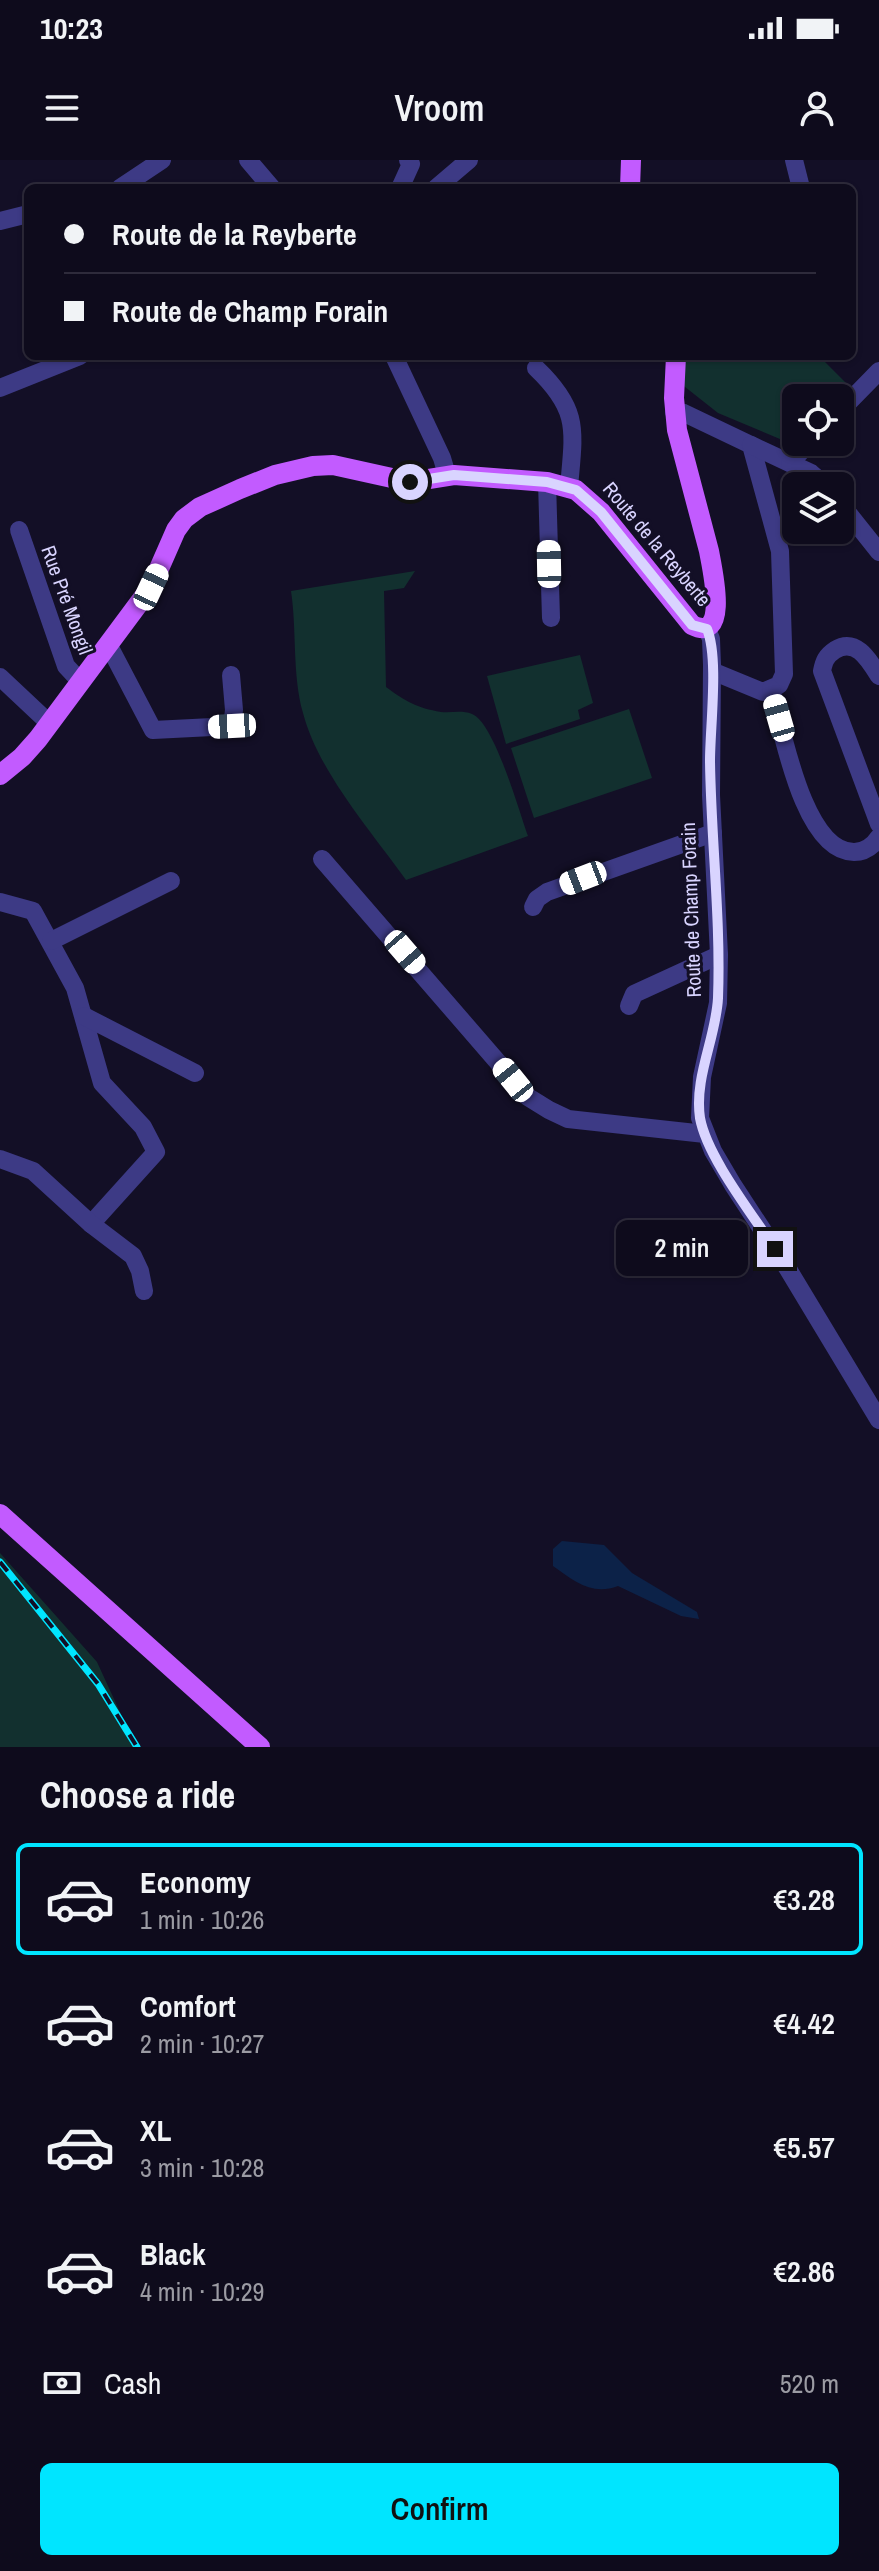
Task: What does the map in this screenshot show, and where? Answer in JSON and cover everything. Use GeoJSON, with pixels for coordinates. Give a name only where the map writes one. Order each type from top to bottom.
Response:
{"type":"FeatureCollection","features":[{"type":"Feature","properties":{"kind":"main road"},"geometry":{"type":"LineString","coordinates":[[630,184],[631,160]]}},
{"type":"Feature","properties":{"kind":"main road","name":"Route de Champ Forain"},"geometry":{"type":"LineString","coordinates":[[676,360],[674,412],[712,571],[716,616],[714,624],[707,629]]}},
{"type":"Feature","properties":{"kind":"main road","name":"Route de la Reyberte"},"geometry":{"type":"LineString","coordinates":[[0,775],[22,757],[151,587],[178,526],[211,501],[275,475],[313,466],[333,465],[410,482],[447,475],[547,482],[569,487],[582,493],[601,512],[692,625],[707,629]]}},
{"type":"Feature","properties":{"kind":"main road"},"geometry":{"type":"LineString","coordinates":[[0,1514],[260,1747]]}},
{"type":"Feature","properties":{"kind":"street"},"geometry":{"type":"LineString","coordinates":[[126,184],[162,160]]}},
{"type":"Feature","properties":{"kind":"street"},"geometry":{"type":"LineString","coordinates":[[248,160],[269,184]]}},
{"type":"Feature","properties":{"kind":"street"},"geometry":{"type":"LineString","coordinates":[[402,184],[411,164],[408,160]]}},
{"type":"Feature","properties":{"kind":"street"},"geometry":{"type":"LineString","coordinates":[[441,184],[469,160]]}},
{"type":"Feature","properties":{"kind":"street"},"geometry":{"type":"LineString","coordinates":[[794,160],[800,184]]}},
{"type":"Feature","properties":{"kind":"street"},"geometry":{"type":"LineString","coordinates":[[0,221],[24,215]]}},
{"type":"Feature","properties":{"kind":"street"},"geometry":{"type":"LineString","coordinates":[[0,388],[70,360]]}},
{"type":"Feature","properties":{"kind":"street"},"geometry":{"type":"LineString","coordinates":[[396,360],[447,475]]}},
{"type":"Feature","properties":{"kind":"street"},"geometry":{"type":"LineString","coordinates":[[536,368],[558,389],[572,425],[569,487]]}},
{"type":"Feature","properties":{"kind":"street"},"geometry":{"type":"LineString","coordinates":[[854,397],[879,371]]}},
{"type":"Feature","properties":{"kind":"street"},"geometry":{"type":"LineString","coordinates":[[674,412],[684,413],[809,472]]}},
{"type":"Feature","properties":{"kind":"street"},"geometry":{"type":"LineString","coordinates":[[712,671],[763,692],[779,685],[784,674],[780,551],[751,445]]}},
{"type":"Feature","properties":{"kind":"street"},"geometry":{"type":"LineString","coordinates":[[790,463],[797,456]]}},
{"type":"Feature","properties":{"kind":"street"},"geometry":{"type":"LineString","coordinates":[[547,482],[551,618]]}},
{"type":"Feature","properties":{"kind":"street"},"geometry":{"type":"LineString","coordinates":[[854,521],[879,552]]}},
{"type":"Feature","properties":{"kind":"street","name":"Rue Pré Mongil"},"geometry":{"type":"LineString","coordinates":[[19,530],[66,666],[80,681]]}},
{"type":"Feature","properties":{"kind":"street","name":"Route de Champ Forain"},"geometry":{"type":"LineString","coordinates":[[707,629],[711,639],[710,759],[719,955],[718,1003],[699,1098],[700,1118],[705,1134],[733,1185],[879,1420]]}},
{"type":"Feature","properties":{"kind":"street"},"geometry":{"type":"LineString","coordinates":[[108,644],[153,730],[232,726],[231,675]]}},
{"type":"Feature","properties":{"kind":"street"},"geometry":{"type":"LineString","coordinates":[[879,676],[857,648],[839,647],[824,660],[822,671],[879,824]]}},
{"type":"Feature","properties":{"kind":"street"},"geometry":{"type":"LineString","coordinates":[[0,677],[49,723]]}},
{"type":"Feature","properties":{"kind":"street"},"geometry":{"type":"LineString","coordinates":[[771,689],[804,805],[823,835],[844,851],[857,852],[875,844],[879,837]]}},
{"type":"Feature","properties":{"kind":"street"},"geometry":{"type":"LineString","coordinates":[[533,907],[537,899],[547,892],[713,833]]}},
{"type":"Feature","properties":{"kind":"street"},"geometry":{"type":"LineString","coordinates":[[322,859],[528,1097],[568,1119],[705,1134]]}},
{"type":"Feature","properties":{"kind":"street"},"geometry":{"type":"LineString","coordinates":[[51,941],[171,881]]}},
{"type":"Feature","properties":{"kind":"street"},"geometry":{"type":"LineString","coordinates":[[0,902],[33,911],[75,988],[102,1083],[143,1127],[156,1152],[91,1224]]}},
{"type":"Feature","properties":{"kind":"street"},"geometry":{"type":"LineString","coordinates":[[629,1006],[634,994],[719,955]]}},
{"type":"Feature","properties":{"kind":"street"},"geometry":{"type":"LineString","coordinates":[[84,1016],[195,1073]]}},
{"type":"Feature","properties":{"kind":"street"},"geometry":{"type":"LineString","coordinates":[[0,1159],[33,1171],[91,1224],[133,1256],[144,1291]]}},
{"type":"Feature","properties":{"kind":"green space"},"geometry":{"type":"Polygon","coordinates":[[[683,360],[823,360],[847,384],[782,384],[782,440],[718,413],[680,383],[683,360]]]}},
{"type":"Feature","properties":{"kind":"green space"},"geometry":{"type":"Polygon","coordinates":[[[415,571],[404,588],[384,591],[386,687],[418,706],[441,712],[468,713],[480,721],[497,750],[528,836],[406,880],[347,800],[310,735],[297,683],[291,591],[415,571]]]}},
{"type":"Feature","properties":{"kind":"green space"},"geometry":{"type":"Polygon","coordinates":[[[580,655],[593,703],[578,710],[580,719],[506,744],[487,676],[580,655]]]}},
{"type":"Feature","properties":{"kind":"green space"},"geometry":{"type":"Polygon","coordinates":[[[629,709],[652,778],[534,818],[511,748],[629,709]]]}},
{"type":"Feature","properties":{"kind":"green space"},"geometry":{"type":"Polygon","coordinates":[[[0,1553],[97,1662],[136,1747],[0,1747],[0,1553]]]}},
{"type":"Feature","properties":{"kind":"water"},"geometry":{"type":"Polygon","coordinates":[[[562,1541],[604,1545],[632,1573],[697,1612],[699,1619],[681,1616],[618,1586],[600,1589],[576,1582],[553,1566],[553,1549],[562,1541]]]}},
{"type":"Feature","properties":{"kind":"railway"},"geometry":{"type":"LineString","coordinates":[[0,1562],[98,1684],[137,1747]]}},
{"type":"Feature","properties":{"kind":"route"},"geometry":{"type":"LineString","coordinates":[[410,482],[454,475],[547,482],[576,490],[601,512],[692,625],[707,629],[711,639],[712,665],[710,759],[719,955],[718,1003],[702,1077],[700,1118],[713,1151],[775,1249]]}}]}
